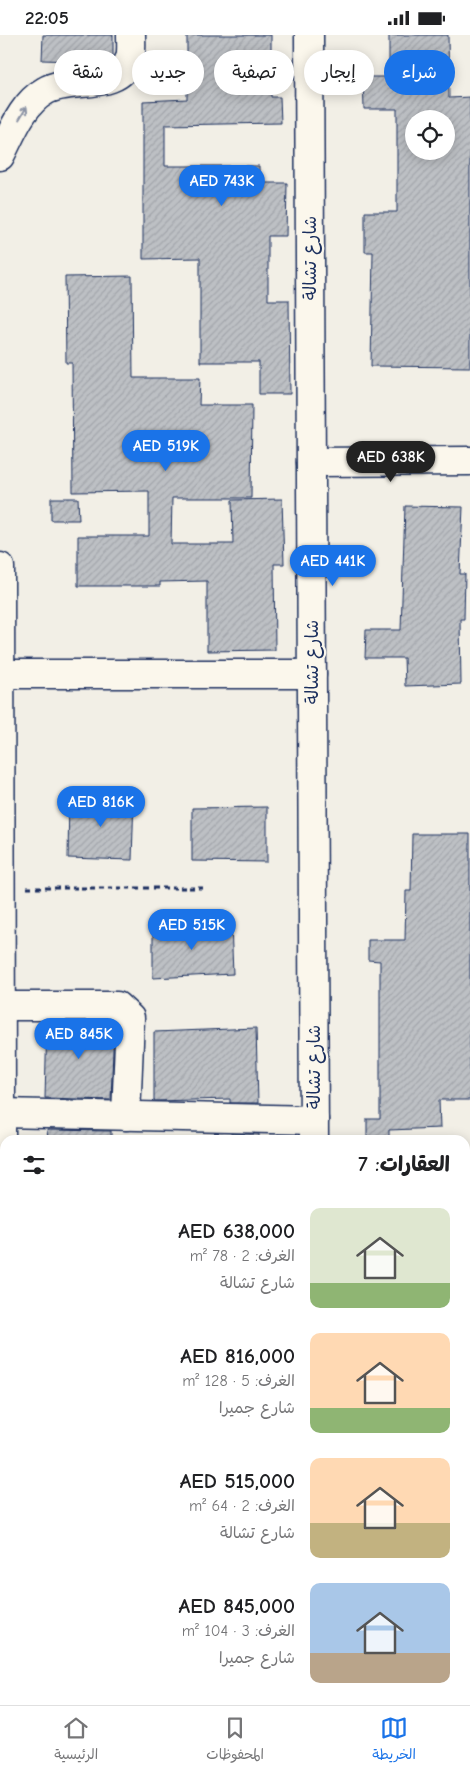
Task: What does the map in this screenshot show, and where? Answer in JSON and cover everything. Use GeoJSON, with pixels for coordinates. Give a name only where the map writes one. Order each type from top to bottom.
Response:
{"type":"FeatureCollection","features":[{"type":"Feature","properties":{"kind":"street"},"geometry":{"type":"LineString","coordinates":[[0,156],[28,105],[46,90],[68,83],[105,80],[120,72],[130,58],[131,35]]}},
{"type":"Feature","properties":{"kind":"street","name":"شارع تشالة"},"geometry":{"type":"LineString","coordinates":[[309,35],[314,1130]]}},
{"type":"Feature","properties":{"kind":"street"},"geometry":{"type":"LineString","coordinates":[[311,462],[470,461]]}},
{"type":"Feature","properties":{"kind":"street"},"geometry":{"type":"LineString","coordinates":[[0,567],[1,1135]]}},
{"type":"Feature","properties":{"kind":"street"},"geometry":{"type":"LineString","coordinates":[[0,674],[312,674]]}},
{"type":"Feature","properties":{"kind":"street"},"geometry":{"type":"LineString","coordinates":[[1,1007],[116,1007],[130,1018],[126,1116]]}},
{"type":"Feature","properties":{"kind":"street"},"geometry":{"type":"LineString","coordinates":[[1,1113],[126,1116],[314,1130]]}},
{"type":"Feature","properties":{"kind":"path"},"geometry":{"type":"LineString","coordinates":[[1,888],[206,888]]}},
{"type":"Feature","properties":{"kind":"building"},"geometry":{"type":"Polygon","coordinates":[[[43,35],[113,35],[113,50],[54,50],[54,60],[42,60],[43,35]]]}},
{"type":"Feature","properties":{"kind":"building"},"geometry":{"type":"Polygon","coordinates":[[[187,35],[271,35],[271,50],[214,50],[214,95],[271,95],[271,97],[280,97],[281,123],[165,125],[165,166],[259,166],[259,183],[287,183],[286,236],[268,236],[268,300],[289,300],[290,394],[259,394],[259,362],[200,362],[200,258],[143,259],[143,101],[187,99],[187,95],[204,95],[204,50],[187,50],[187,35]]]}},
{"type":"Feature","properties":{"kind":"building"},"geometry":{"type":"Polygon","coordinates":[[[389,35],[448,35],[448,50],[389,50],[389,35]]]}},
{"type":"Feature","properties":{"kind":"building"},"geometry":{"type":"Polygon","coordinates":[[[374,77],[384,77],[384,95],[449,95],[449,98],[470,97],[470,367],[371,366],[373,252],[365,252],[365,212],[397,212],[397,109],[364,109],[364,95],[374,95],[374,77]]]}},
{"type":"Feature","properties":{"kind":"building"},"geometry":{"type":"Polygon","coordinates":[[[132,276],[133,378],[200,378],[199,405],[252,405],[251,498],[172,498],[171,544],[233,544],[232,500],[282,499],[284,564],[274,564],[275,650],[207,651],[207,581],[160,582],[160,586],[78,586],[78,536],[149,536],[149,491],[73,492],[72,363],[66,363],[65,277],[132,276]]]}},
{"type":"Feature","properties":{"kind":"building"},"geometry":{"type":"Polygon","coordinates":[[[51,498],[78,498],[79,520],[51,520],[51,498]]]}},
{"type":"Feature","properties":{"kind":"building"},"geometry":{"type":"Polygon","coordinates":[[[405,506],[463,507],[460,574],[465,574],[464,619],[460,619],[461,684],[405,686],[404,658],[365,658],[366,630],[401,630],[405,506]]]}},
{"type":"Feature","properties":{"kind":"building"},"geometry":{"type":"Polygon","coordinates":[[[69,796],[134,797],[132,860],[68,858],[69,796]]]}},
{"type":"Feature","properties":{"kind":"building"},"geometry":{"type":"Polygon","coordinates":[[[267,807],[267,862],[192,861],[192,808],[267,807]]]}},
{"type":"Feature","properties":{"kind":"building"},"geometry":{"type":"Polygon","coordinates":[[[412,834],[470,834],[470,1100],[439,1100],[440,1128],[389,1130],[389,1135],[367,1135],[367,1119],[380,1119],[380,961],[368,960],[368,940],[405,940],[406,891],[411,891],[412,834]]]}},
{"type":"Feature","properties":{"kind":"building"},"geometry":{"type":"Polygon","coordinates":[[[231,924],[233,974],[153,978],[153,927],[231,924]]]}},
{"type":"Feature","properties":{"kind":"building"},"geometry":{"type":"Polygon","coordinates":[[[47,1022],[111,1022],[114,1025],[111,1100],[45,1098],[47,1022]]]}},
{"type":"Feature","properties":{"kind":"building"},"geometry":{"type":"Polygon","coordinates":[[[256,1028],[258,1103],[230,1103],[230,1099],[154,1101],[154,1032],[256,1028]]]}},
{"type":"Feature","properties":{"kind":"building"},"geometry":{"type":"Polygon","coordinates":[[[47,1130],[111,1131],[111,1135],[48,1135],[47,1130]]]}},
{"type":"Feature","properties":{"kind":"building"},"geometry":{"type":"Polygon","coordinates":[[[231,1134],[259,1134],[259,1135],[231,1134]]]}}]}
